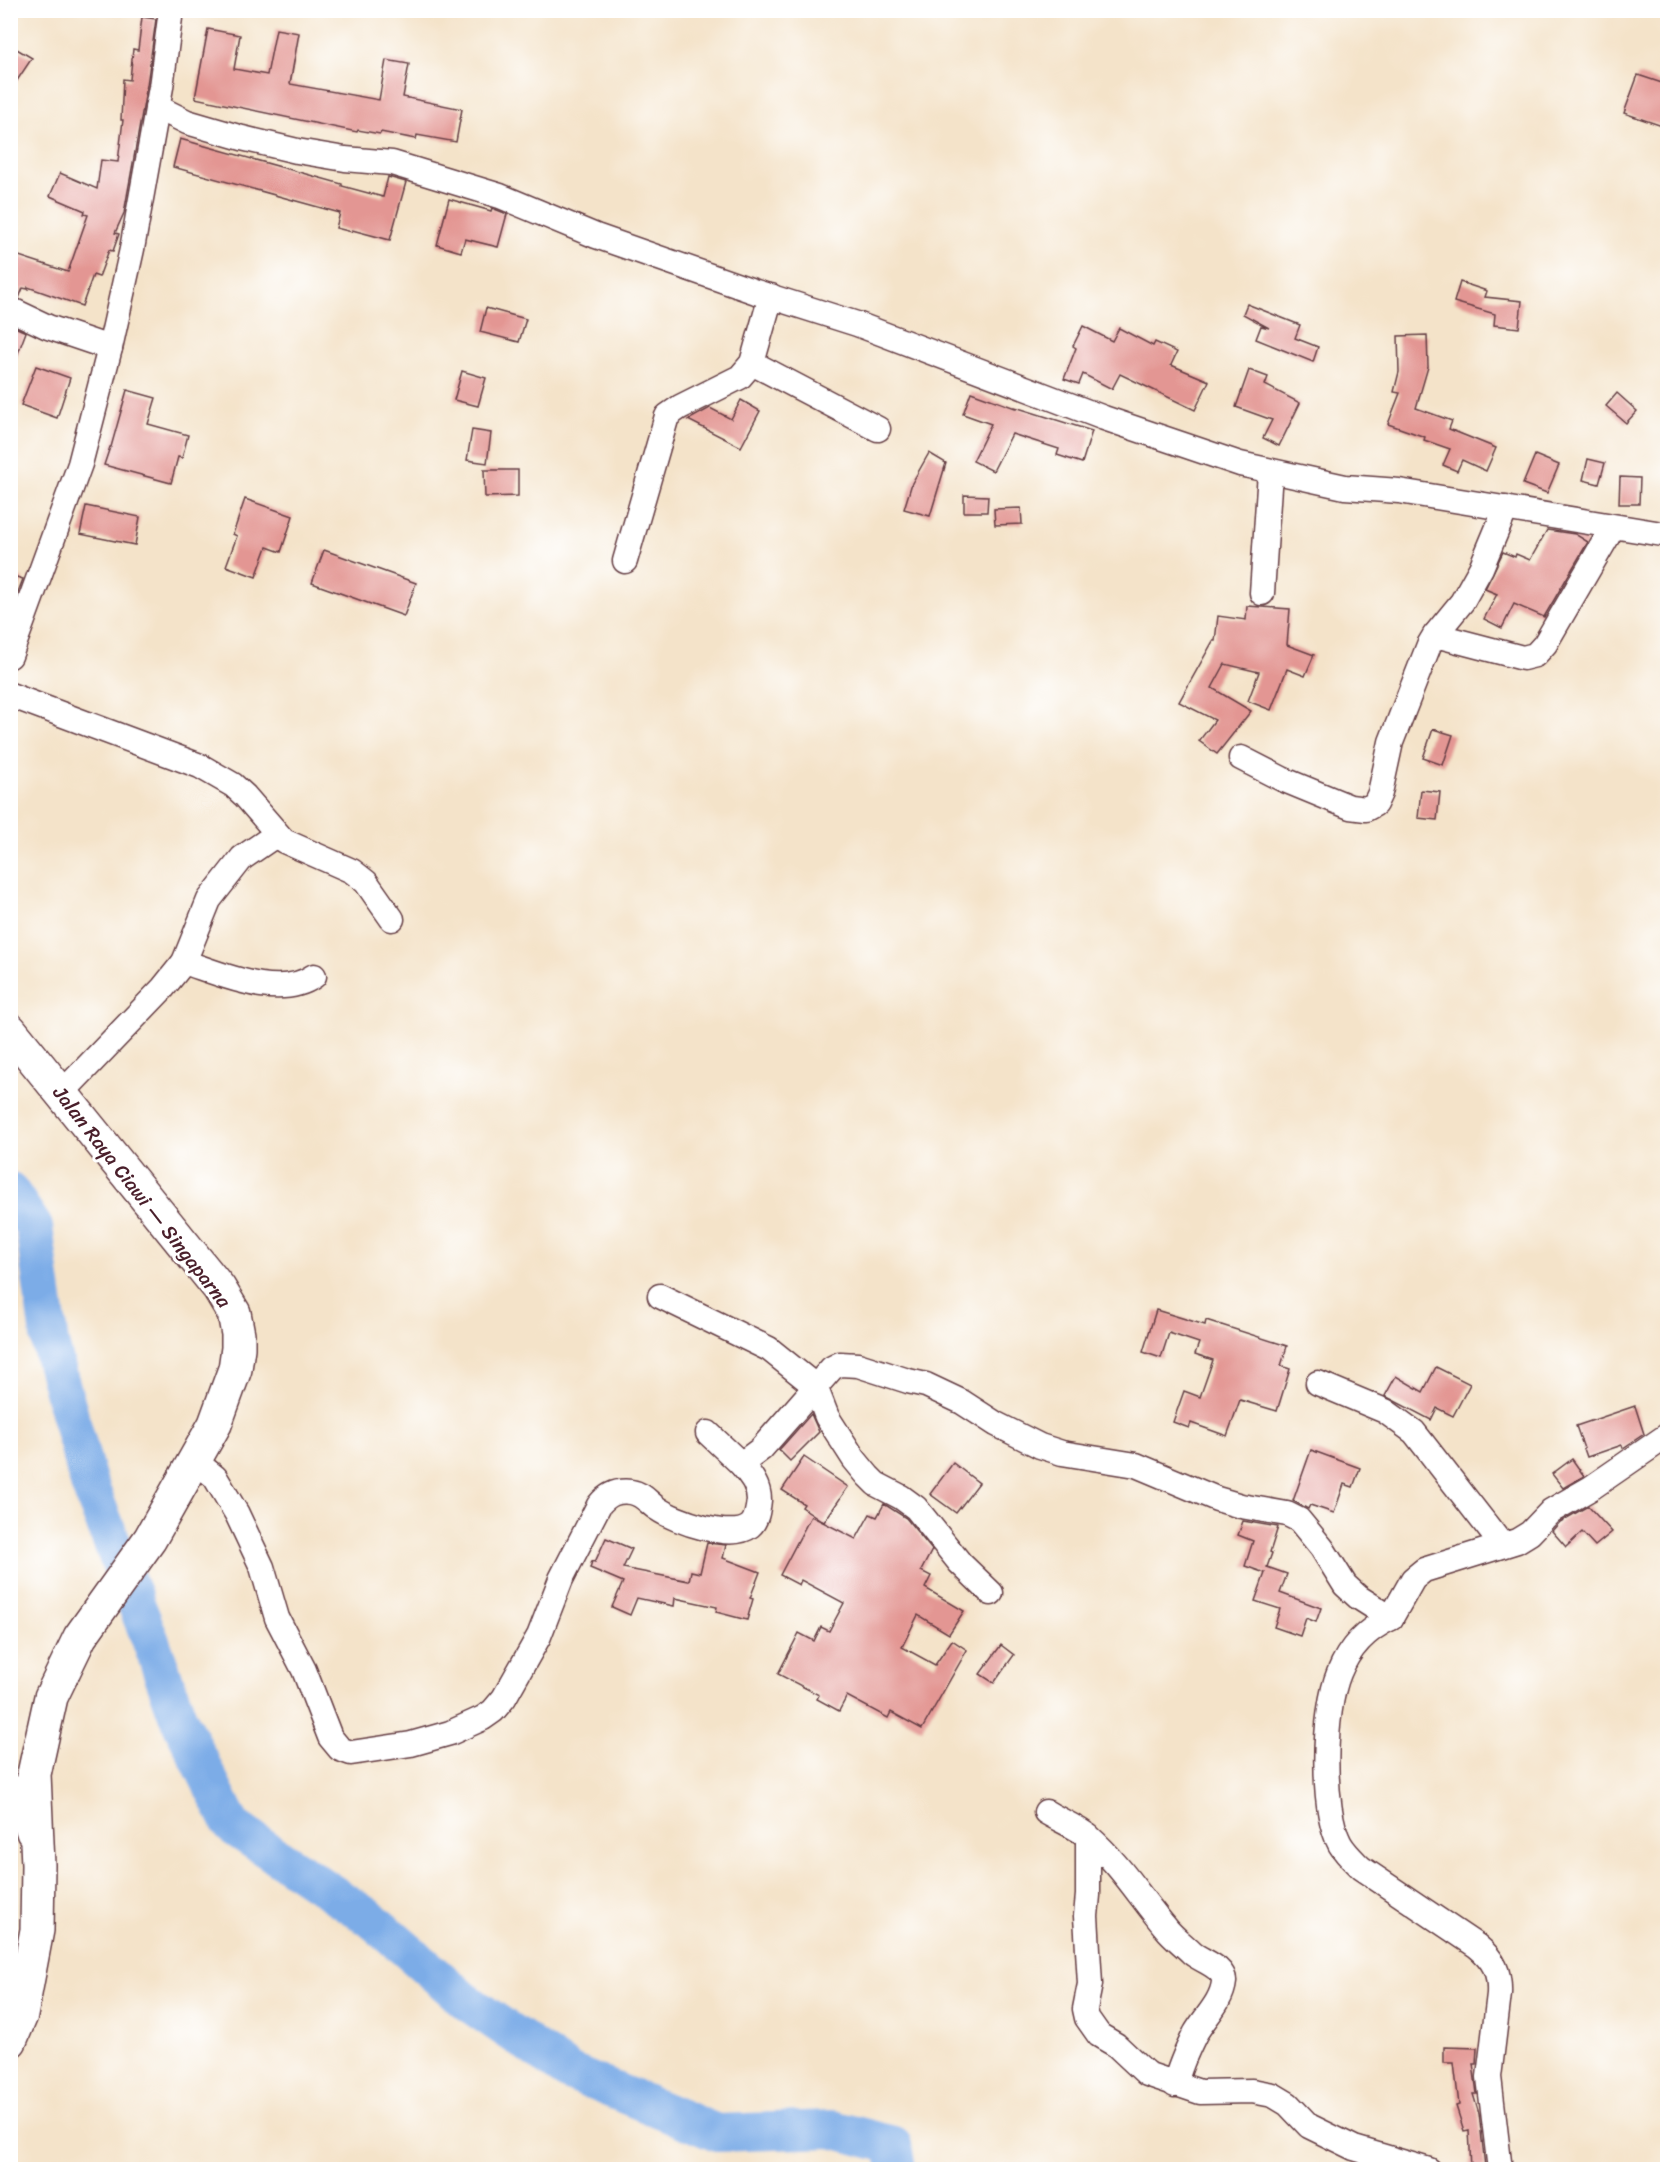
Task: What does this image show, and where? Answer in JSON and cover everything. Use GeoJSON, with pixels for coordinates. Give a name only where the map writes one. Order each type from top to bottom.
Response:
{"type":"FeatureCollection","features":[{"type":"Feature","properties":{"kind":"main road","name":"Jalan Raya Ciawi — Singaparna"},"geometry":{"type":"LineString","coordinates":[[10,1030],[219,1288],[234,1313],[238,1334],[235,1369],[215,1424],[150,1539],[80,1637],[51,1697],[34,1774],[38,1865],[37,1930],[21,2015],[10,2042]]}},
{"type":"Feature","properties":{"kind":"street"},"geometry":{"type":"LineString","coordinates":[[10,656],[80,464],[110,348],[132,249],[157,107],[171,10]]}},
{"type":"Feature","properties":{"kind":"street"},"geometry":{"type":"LineString","coordinates":[[157,107],[187,122],[242,138],[325,156],[392,163],[500,196],[596,236],[857,324],[1104,418],[1240,464],[1345,487],[1399,491],[1668,535]]}},
{"type":"Feature","properties":{"kind":"street"},"geometry":{"type":"LineString","coordinates":[[625,561],[667,416],[680,407],[740,377],[752,363],[771,296]]}},
{"type":"Feature","properties":{"kind":"street"},"geometry":{"type":"LineString","coordinates":[[10,309],[48,327],[110,348]]}},
{"type":"Feature","properties":{"kind":"street"},"geometry":{"type":"LineString","coordinates":[[752,363],[878,429]]}},
{"type":"Feature","properties":{"kind":"street"},"geometry":{"type":"LineString","coordinates":[[1262,593],[1270,472]]}},
{"type":"Feature","properties":{"kind":"street"},"geometry":{"type":"LineString","coordinates":[[1241,758],[1282,779],[1350,807],[1366,809],[1375,804],[1380,793],[1391,742],[1429,645],[1462,602],[1481,568],[1506,508]]}},
{"type":"Feature","properties":{"kind":"street"},"geometry":{"type":"LineString","coordinates":[[1435,635],[1522,658],[1535,654],[1545,644],[1614,527]]}},
{"type":"Feature","properties":{"kind":"street"},"geometry":{"type":"LineString","coordinates":[[10,695],[200,766],[218,775],[245,796],[277,834],[293,847],[352,871],[366,882],[392,919]]}},
{"type":"Feature","properties":{"kind":"street"},"geometry":{"type":"LineString","coordinates":[[61,1095],[163,988],[184,962],[209,900],[242,858],[277,834]]}},
{"type":"Feature","properties":{"kind":"street"},"geometry":{"type":"LineString","coordinates":[[184,962],[253,984],[292,986],[301,984],[314,976]]}},
{"type":"Feature","properties":{"kind":"street"},"geometry":{"type":"LineString","coordinates":[[660,1296],[769,1349],[815,1386],[827,1417],[868,1476],[876,1484],[902,1497],[916,1508],[960,1563],[992,1593]]}},
{"type":"Feature","properties":{"kind":"street"},"geometry":{"type":"LineString","coordinates":[[741,1464],[761,1449],[832,1368],[840,1364],[858,1365],[926,1385],[962,1402],[996,1424],[1040,1446],[1062,1453],[1136,1465],[1217,1499],[1241,1506],[1287,1514],[1299,1520],[1318,1542],[1345,1585],[1358,1597],[1390,1618]]}},
{"type":"Feature","properties":{"kind":"street"},"geometry":{"type":"LineString","coordinates":[[1318,1383],[1385,1411],[1414,1432],[1502,1545]]}},
{"type":"Feature","properties":{"kind":"street"},"geometry":{"type":"LineString","coordinates":[[195,1461],[215,1477],[237,1514],[262,1567],[277,1618],[304,1670],[330,1737],[340,1749],[351,1753],[411,1744],[450,1733],[493,1711],[504,1698],[539,1636],[566,1568],[599,1505],[607,1496],[617,1492],[632,1492],[641,1495],[658,1509],[696,1526],[721,1531],[742,1530],[750,1526],[756,1518],[759,1497],[755,1481],[741,1464],[708,1433]]}},
{"type":"Feature","properties":{"kind":"street"},"geometry":{"type":"LineString","coordinates":[[1500,2169],[1489,2077],[1500,1994],[1500,1980],[1496,1966],[1489,1955],[1477,1946],[1361,1868],[1348,1856],[1334,1830],[1330,1811],[1327,1756],[1334,1687],[1350,1652],[1361,1638],[1379,1623],[1390,1618],[1413,1578],[1424,1570],[1517,1541],[1530,1533],[1551,1511],[1591,1488],[1668,1435]]}},
{"type":"Feature","properties":{"kind":"street"},"geometry":{"type":"LineString","coordinates":[[10,1786],[20,1806],[38,1865]]}},
{"type":"Feature","properties":{"kind":"street"},"geometry":{"type":"LineString","coordinates":[[1046,1812],[1088,1836],[1133,1884],[1167,1929],[1196,1956],[1221,1971],[1224,1982],[1222,1990],[1196,2033],[1177,2075],[1175,2085]]}},
{"type":"Feature","properties":{"kind":"street"},"geometry":{"type":"LineString","coordinates":[[1088,1836],[1086,1916],[1090,1984],[1085,2009],[1087,2018],[1099,2035],[1116,2045],[1147,2074],[1200,2092],[1252,2091],[1273,2095],[1288,2104],[1309,2126],[1354,2148],[1430,2169]]}},
{"type":"Feature","properties":{"kind":"building"},"geometry":{"type":"Polygon","coordinates":[[[142,17],[156,19],[147,85],[124,213],[115,233],[119,234],[113,251],[109,250],[99,277],[93,275],[82,306],[28,287],[28,289],[23,288],[19,298],[10,295],[10,253],[68,272],[88,215],[84,214],[85,211],[50,196],[60,173],[97,189],[101,160],[118,162],[123,120],[121,120],[123,79],[130,80],[133,49],[138,50],[142,17]]]}},
{"type":"Feature","properties":{"kind":"building"},"geometry":{"type":"Polygon","coordinates":[[[208,29],[240,35],[234,69],[267,75],[276,29],[299,33],[290,84],[379,100],[386,60],[409,64],[403,97],[462,109],[456,142],[417,135],[416,139],[381,132],[380,134],[358,130],[357,132],[195,98],[208,29]]]}},
{"type":"Feature","properties":{"kind":"building"},"geometry":{"type":"Polygon","coordinates":[[[10,45],[32,58],[10,91],[10,45]]]}},
{"type":"Feature","properties":{"kind":"building"},"geometry":{"type":"Polygon","coordinates":[[[1638,75],[1668,85],[1668,128],[1624,113],[1638,75]]]}},
{"type":"Feature","properties":{"kind":"building"},"geometry":{"type":"Polygon","coordinates":[[[180,139],[383,197],[388,177],[406,182],[390,240],[336,228],[340,213],[173,167],[180,139]]]}},
{"type":"Feature","properties":{"kind":"building"},"geometry":{"type":"Polygon","coordinates":[[[449,199],[491,211],[492,208],[507,214],[498,247],[465,239],[461,252],[437,245],[449,199]]]}},
{"type":"Feature","properties":{"kind":"building"},"geometry":{"type":"Polygon","coordinates":[[[1460,282],[1487,291],[1485,297],[1522,301],[1519,328],[1494,325],[1495,314],[1454,302],[1460,282]]]}},
{"type":"Feature","properties":{"kind":"building"},"geometry":{"type":"Polygon","coordinates":[[[1247,304],[1300,325],[1295,338],[1318,347],[1313,362],[1256,339],[1261,326],[1269,328],[1243,314],[1247,304]]]}},
{"type":"Feature","properties":{"kind":"building"},"geometry":{"type":"Polygon","coordinates":[[[486,308],[526,319],[519,342],[480,332],[486,308]]]}},
{"type":"Feature","properties":{"kind":"building"},"geometry":{"type":"Polygon","coordinates":[[[10,325],[26,332],[12,369],[10,368],[10,325]]]}},
{"type":"Feature","properties":{"kind":"building"},"geometry":{"type":"Polygon","coordinates":[[[1083,326],[1112,341],[1119,328],[1153,346],[1155,342],[1177,352],[1171,365],[1209,381],[1195,410],[1120,374],[1112,389],[1083,374],[1079,384],[1064,379],[1076,348],[1073,346],[1083,326]]]}},
{"type":"Feature","properties":{"kind":"building"},"geometry":{"type":"Polygon","coordinates":[[[1427,335],[1428,367],[1416,408],[1452,421],[1449,429],[1496,448],[1486,471],[1462,460],[1457,471],[1443,465],[1450,449],[1388,424],[1400,393],[1394,392],[1399,372],[1398,336],[1427,335]]]}},
{"type":"Feature","properties":{"kind":"building"},"geometry":{"type":"Polygon","coordinates":[[[36,366],[70,378],[57,418],[21,405],[36,366]]]}},
{"type":"Feature","properties":{"kind":"building"},"geometry":{"type":"Polygon","coordinates":[[[1249,370],[1268,377],[1265,385],[1300,403],[1279,446],[1263,438],[1272,420],[1236,407],[1249,370]]]}},
{"type":"Feature","properties":{"kind":"building"},"geometry":{"type":"Polygon","coordinates":[[[462,371],[486,378],[478,406],[454,400],[462,371]]]}},
{"type":"Feature","properties":{"kind":"building"},"geometry":{"type":"Polygon","coordinates":[[[127,390],[156,398],[148,424],[188,435],[182,458],[178,457],[171,483],[104,465],[127,390]]]}},
{"type":"Feature","properties":{"kind":"building"},"geometry":{"type":"Polygon","coordinates":[[[971,392],[1092,431],[1082,463],[1057,455],[1059,449],[1012,434],[993,471],[973,461],[991,424],[963,414],[971,392]]]}},
{"type":"Feature","properties":{"kind":"building"},"geometry":{"type":"Polygon","coordinates":[[[1617,393],[1637,411],[1626,423],[1606,406],[1617,393]]]}},
{"type":"Feature","properties":{"kind":"building"},"geometry":{"type":"Polygon","coordinates":[[[741,400],[760,411],[741,447],[688,420],[710,408],[731,419],[741,400]]]}},
{"type":"Feature","properties":{"kind":"building"},"geometry":{"type":"Polygon","coordinates":[[[472,430],[491,433],[487,463],[467,460],[472,430]]]}},
{"type":"Feature","properties":{"kind":"building"},"geometry":{"type":"Polygon","coordinates":[[[929,453],[946,463],[930,516],[904,509],[912,483],[929,453]]]}},
{"type":"Feature","properties":{"kind":"building"},"geometry":{"type":"Polygon","coordinates":[[[1535,455],[1559,465],[1547,493],[1523,484],[1535,455]]]}},
{"type":"Feature","properties":{"kind":"building"},"geometry":{"type":"Polygon","coordinates":[[[1588,459],[1605,463],[1599,484],[1583,480],[1588,459]]]}},
{"type":"Feature","properties":{"kind":"building"},"geometry":{"type":"Polygon","coordinates":[[[484,470],[518,470],[518,496],[485,497],[484,470]]]}},
{"type":"Feature","properties":{"kind":"building"},"geometry":{"type":"Polygon","coordinates":[[[1620,477],[1640,478],[1639,504],[1619,504],[1620,477]]]}},
{"type":"Feature","properties":{"kind":"building"},"geometry":{"type":"Polygon","coordinates":[[[964,495],[988,496],[987,512],[964,512],[964,495]]]}},
{"type":"Feature","properties":{"kind":"building"},"geometry":{"type":"Polygon","coordinates":[[[245,499],[293,516],[281,552],[267,547],[256,577],[226,566],[237,536],[233,534],[245,499]]]}},
{"type":"Feature","properties":{"kind":"building"},"geometry":{"type":"Polygon","coordinates":[[[86,506],[140,517],[135,545],[80,534],[86,506]]]}},
{"type":"Feature","properties":{"kind":"building"},"geometry":{"type":"Polygon","coordinates":[[[1021,508],[1022,524],[995,525],[994,509],[1021,508]]]}},
{"type":"Feature","properties":{"kind":"building"},"geometry":{"type":"Polygon","coordinates":[[[1547,530],[1575,534],[1588,542],[1544,617],[1514,604],[1502,628],[1484,619],[1497,594],[1485,589],[1503,552],[1530,560],[1547,530]]]}},
{"type":"Feature","properties":{"kind":"building"},"geometry":{"type":"Polygon","coordinates":[[[324,550],[416,583],[404,616],[312,583],[324,550]]]}},
{"type":"Feature","properties":{"kind":"building"},"geometry":{"type":"Polygon","coordinates":[[[10,575],[23,579],[10,613],[10,575]]]}},
{"type":"Feature","properties":{"kind":"building"},"geometry":{"type":"Polygon","coordinates":[[[1247,606],[1290,609],[1287,645],[1314,655],[1305,676],[1287,669],[1271,710],[1248,701],[1259,672],[1225,664],[1212,688],[1251,711],[1217,754],[1199,741],[1215,720],[1179,702],[1215,641],[1218,616],[1246,620],[1247,606]]]}},
{"type":"Feature","properties":{"kind":"building"},"geometry":{"type":"Polygon","coordinates":[[[1433,729],[1453,735],[1443,765],[1423,758],[1433,729]]]}},
{"type":"Feature","properties":{"kind":"building"},"geometry":{"type":"Polygon","coordinates":[[[1421,790],[1440,792],[1437,820],[1418,818],[1421,790]]]}},
{"type":"Feature","properties":{"kind":"building"},"geometry":{"type":"Polygon","coordinates":[[[1156,1310],[1205,1325],[1206,1320],[1287,1346],[1281,1366],[1290,1369],[1277,1411],[1240,1400],[1227,1436],[1191,1423],[1189,1428],[1173,1422],[1184,1391],[1200,1397],[1213,1360],[1195,1354],[1199,1343],[1169,1333],[1161,1358],[1143,1352],[1156,1310]]]}},
{"type":"Feature","properties":{"kind":"building"},"geometry":{"type":"Polygon","coordinates":[[[1436,1367],[1470,1384],[1453,1416],[1437,1408],[1431,1420],[1385,1396],[1396,1376],[1423,1392],[1436,1367]]]}},
{"type":"Feature","properties":{"kind":"building"},"geometry":{"type":"Polygon","coordinates":[[[1635,1406],[1644,1434],[1623,1448],[1622,1445],[1587,1457],[1576,1426],[1635,1406]]]}},
{"type":"Feature","properties":{"kind":"building"},"geometry":{"type":"Polygon","coordinates":[[[811,1414],[819,1432],[790,1461],[779,1450],[811,1414]]]}},
{"type":"Feature","properties":{"kind":"building"},"geometry":{"type":"Polygon","coordinates":[[[1311,1450],[1360,1468],[1353,1487],[1344,1484],[1334,1513],[1310,1505],[1308,1509],[1293,1501],[1311,1450]]]}},
{"type":"Feature","properties":{"kind":"building"},"geometry":{"type":"Polygon","coordinates":[[[804,1457],[848,1487],[824,1522],[802,1507],[804,1504],[782,1490],[804,1457]]]}},
{"type":"Feature","properties":{"kind":"building"},"geometry":{"type":"Polygon","coordinates":[[[1572,1459],[1584,1476],[1563,1488],[1552,1474],[1572,1459]]]}},
{"type":"Feature","properties":{"kind":"building"},"geometry":{"type":"Polygon","coordinates":[[[953,1463],[979,1483],[956,1513],[930,1494],[953,1463]]]}},
{"type":"Feature","properties":{"kind":"building"},"geometry":{"type":"Polygon","coordinates":[[[884,1504],[906,1518],[932,1550],[921,1571],[931,1576],[925,1588],[964,1611],[949,1634],[918,1615],[902,1647],[935,1665],[952,1640],[967,1650],[922,1729],[891,1712],[888,1718],[847,1696],[839,1711],[817,1699],[819,1695],[778,1674],[799,1633],[814,1641],[821,1627],[829,1631],[844,1603],[801,1580],[799,1585],[780,1575],[811,1516],[856,1539],[870,1514],[877,1517],[884,1504]]]}},
{"type":"Feature","properties":{"kind":"building"},"geometry":{"type":"Polygon","coordinates":[[[1588,1506],[1612,1532],[1595,1546],[1582,1532],[1566,1547],[1552,1531],[1560,1522],[1588,1506]]]}},
{"type":"Feature","properties":{"kind":"building"},"geometry":{"type":"Polygon","coordinates":[[[1243,1521],[1278,1527],[1267,1567],[1287,1574],[1280,1593],[1321,1608],[1316,1622],[1306,1618],[1300,1636],[1274,1627],[1280,1609],[1255,1601],[1265,1573],[1245,1566],[1253,1541],[1238,1535],[1243,1521]]]}},
{"type":"Feature","properties":{"kind":"building"},"geometry":{"type":"Polygon","coordinates":[[[606,1538],[632,1549],[623,1568],[689,1581],[691,1571],[700,1573],[707,1543],[726,1545],[723,1558],[760,1572],[750,1598],[753,1599],[747,1620],[716,1612],[717,1607],[675,1598],[674,1606],[637,1598],[630,1615],[612,1607],[623,1582],[590,1568],[606,1538]]]}},
{"type":"Feature","properties":{"kind":"building"},"geometry":{"type":"Polygon","coordinates":[[[1001,1645],[1014,1655],[994,1683],[980,1674],[1001,1645]]]}},
{"type":"Feature","properties":{"kind":"building"},"geometry":{"type":"Polygon","coordinates":[[[1444,2047],[1477,2048],[1476,2064],[1473,2064],[1477,2094],[1473,2094],[1479,2114],[1485,2167],[1471,2168],[1469,2130],[1464,2131],[1456,2106],[1459,2105],[1454,2063],[1444,2063],[1444,2047]]]}},
{"type":"Feature","properties":{"kind":"waterway"},"geometry":{"type":"LineString","coordinates":[[10,1191],[34,1227],[50,1344],[89,1484],[178,1717],[232,1826],[371,1919],[467,2002],[569,2072],[717,2133],[832,2129],[893,2145],[897,2170]]}}]}
